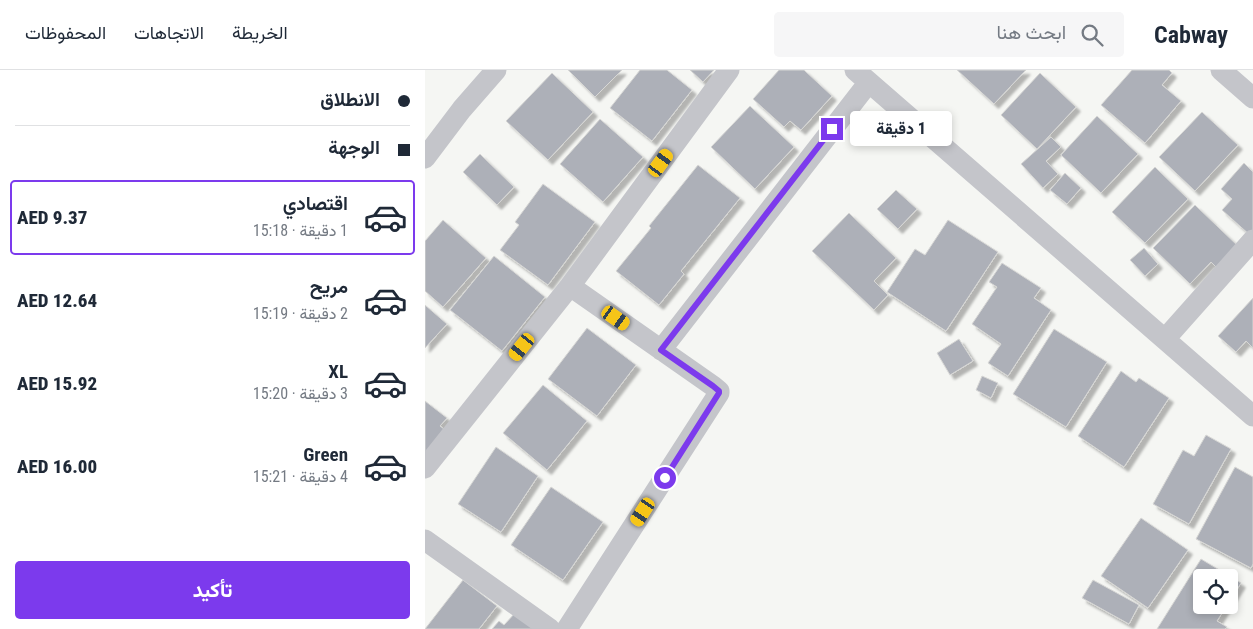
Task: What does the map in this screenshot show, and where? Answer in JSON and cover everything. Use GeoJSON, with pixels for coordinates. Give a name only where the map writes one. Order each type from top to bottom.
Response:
{"type":"FeatureCollection","features":[{"type":"Feature","properties":{"kind":"street"},"geometry":{"type":"LineString","coordinates":[[425,158],[462,109],[496,70]]}},
{"type":"Feature","properties":{"kind":"street"},"geometry":{"type":"LineString","coordinates":[[425,468],[570,286],[729,70]]}},
{"type":"Feature","properties":{"kind":"street"},"geometry":{"type":"LineString","coordinates":[[1221,70],[1253,98]]}},
{"type":"Feature","properties":{"kind":"street"},"geometry":{"type":"LineString","coordinates":[[661,350],[862,76],[1253,416]]}},
{"type":"Feature","properties":{"kind":"street"},"geometry":{"type":"LineString","coordinates":[[1165,339],[1253,240]]}},
{"type":"Feature","properties":{"kind":"street"},"geometry":{"type":"LineString","coordinates":[[567,629],[719,393],[713,386],[570,286]]}},
{"type":"Feature","properties":{"kind":"street"},"geometry":{"type":"LineString","coordinates":[[425,540],[550,629]]}},
{"type":"Feature","properties":{"kind":"building"},"geometry":{"type":"Polygon","coordinates":[[[568,70],[622,70],[595,97],[568,70]]]}},
{"type":"Feature","properties":{"kind":"building"},"geometry":{"type":"Polygon","coordinates":[[[640,70],[667,70],[692,90],[652,141],[610,108],[640,70]]]}},
{"type":"Feature","properties":{"kind":"building"},"geometry":{"type":"Polygon","coordinates":[[[690,70],[714,70],[703,82],[690,70]]]}},
{"type":"Feature","properties":{"kind":"building"},"geometry":{"type":"Polygon","coordinates":[[[779,70],[804,70],[832,96],[801,130],[790,121],[784,127],[753,99],[779,70]]]}},
{"type":"Feature","properties":{"kind":"building"},"geometry":{"type":"Polygon","coordinates":[[[957,70],[1026,70],[994,104],[957,70]]]}},
{"type":"Feature","properties":{"kind":"building"},"geometry":{"type":"Polygon","coordinates":[[[1132,70],[1169,70],[1172,73],[1162,85],[1181,101],[1145,143],[1101,105],[1132,70]]]}},
{"type":"Feature","properties":{"kind":"building"},"geometry":{"type":"Polygon","coordinates":[[[552,73],[593,112],[548,160],[506,121],[552,73]]]}},
{"type":"Feature","properties":{"kind":"building"},"geometry":{"type":"Polygon","coordinates":[[[1040,73],[1076,107],[1037,149],[1001,115],[1040,73]]]}},
{"type":"Feature","properties":{"kind":"building"},"geometry":{"type":"Polygon","coordinates":[[[750,106],[794,147],[755,189],[711,147],[750,106]]]}},
{"type":"Feature","properties":{"kind":"building"},"geometry":{"type":"Polygon","coordinates":[[[1202,112],[1238,145],[1195,191],[1159,157],[1202,112]]]}},
{"type":"Feature","properties":{"kind":"building"},"geometry":{"type":"Polygon","coordinates":[[[1097,116],[1138,154],[1101,193],[1061,155],[1097,116]]]}},
{"type":"Feature","properties":{"kind":"building"},"geometry":{"type":"Polygon","coordinates":[[[600,119],[643,157],[603,202],[560,164],[600,119]]]}},
{"type":"Feature","properties":{"kind":"building"},"geometry":{"type":"Polygon","coordinates":[[[1051,137],[1061,147],[1046,161],[1058,174],[1043,188],[1021,164],[1051,137]]]}},
{"type":"Feature","properties":{"kind":"building"},"geometry":{"type":"Polygon","coordinates":[[[480,154],[514,187],[497,205],[463,172],[480,154]]]}},
{"type":"Feature","properties":{"kind":"building"},"geometry":{"type":"Polygon","coordinates":[[[1244,163],[1253,172],[1253,233],[1251,236],[1222,210],[1232,199],[1221,189],[1244,163]]]}},
{"type":"Feature","properties":{"kind":"building"},"geometry":{"type":"Polygon","coordinates":[[[698,165],[740,198],[681,271],[684,274],[659,305],[616,271],[698,165]]]}},
{"type":"Feature","properties":{"kind":"building"},"geometry":{"type":"Polygon","coordinates":[[[1155,167],[1188,199],[1145,243],[1112,212],[1155,167]]]}},
{"type":"Feature","properties":{"kind":"building"},"geometry":{"type":"Polygon","coordinates":[[[1065,173],[1081,188],[1067,204],[1050,190],[1065,173]]]}},
{"type":"Feature","properties":{"kind":"building"},"geometry":{"type":"Polygon","coordinates":[[[543,184],[595,222],[548,285],[500,250],[519,225],[515,222],[543,184]]]}},
{"type":"Feature","properties":{"kind":"building"},"geometry":{"type":"Polygon","coordinates":[[[896,190],[917,209],[898,229],[877,209],[896,190]]]}},
{"type":"Feature","properties":{"kind":"building"},"geometry":{"type":"Polygon","coordinates":[[[1195,205],[1239,247],[1218,269],[1211,262],[1190,284],[1153,248],[1195,205]]]}},
{"type":"Feature","properties":{"kind":"building"},"geometry":{"type":"Polygon","coordinates":[[[849,213],[896,258],[874,281],[888,295],[874,310],[812,251],[849,213]]]}},
{"type":"Feature","properties":{"kind":"building"},"geometry":{"type":"Polygon","coordinates":[[[443,220],[486,258],[443,307],[425,291],[425,241],[443,220]]]}},
{"type":"Feature","properties":{"kind":"building"},"geometry":{"type":"Polygon","coordinates":[[[948,220],[998,252],[946,331],[887,292],[915,249],[925,255],[948,220]]]}},
{"type":"Feature","properties":{"kind":"building"},"geometry":{"type":"Polygon","coordinates":[[[1144,248],[1158,264],[1145,276],[1130,260],[1144,248]]]}},
{"type":"Feature","properties":{"kind":"building"},"geometry":{"type":"Polygon","coordinates":[[[494,256],[545,297],[502,351],[450,310],[494,256]]]}},
{"type":"Feature","properties":{"kind":"building"},"geometry":{"type":"Polygon","coordinates":[[[1002,263],[1041,288],[1034,298],[1051,310],[1008,376],[988,363],[1001,344],[972,324],[997,287],[989,282],[1002,263]]]}},
{"type":"Feature","properties":{"kind":"building"},"geometry":{"type":"Polygon","coordinates":[[[1253,298],[1253,348],[1246,341],[1236,352],[1218,336],[1253,298]]]}},
{"type":"Feature","properties":{"kind":"building"},"geometry":{"type":"Polygon","coordinates":[[[425,305],[447,324],[425,348],[425,305]]]}},
{"type":"Feature","properties":{"kind":"building"},"geometry":{"type":"Polygon","coordinates":[[[587,328],[636,365],[597,416],[548,379],[587,328]]]}},
{"type":"Feature","properties":{"kind":"building"},"geometry":{"type":"Polygon","coordinates":[[[1054,329],[1107,362],[1066,427],[1013,394],[1054,329]]]}},
{"type":"Feature","properties":{"kind":"building"},"geometry":{"type":"Polygon","coordinates":[[[959,339],[973,361],[950,375],[937,353],[959,339]]]}},
{"type":"Feature","properties":{"kind":"building"},"geometry":{"type":"Polygon","coordinates":[[[1121,371],[1136,382],[1139,378],[1169,398],[1124,467],[1078,436],[1121,371]]]}},
{"type":"Feature","properties":{"kind":"building"},"geometry":{"type":"Polygon","coordinates":[[[982,376],[998,383],[991,398],[976,390],[982,376]]]}},
{"type":"Feature","properties":{"kind":"building"},"geometry":{"type":"Polygon","coordinates":[[[543,385],[587,421],[547,470],[503,433],[543,385]]]}},
{"type":"Feature","properties":{"kind":"building"},"geometry":{"type":"Polygon","coordinates":[[[425,401],[447,418],[440,426],[448,432],[425,463],[425,401]]]}},
{"type":"Feature","properties":{"kind":"building"},"geometry":{"type":"Polygon","coordinates":[[[1206,435],[1231,449],[1189,524],[1153,504],[1183,450],[1194,456],[1206,435]]]}},
{"type":"Feature","properties":{"kind":"building"},"geometry":{"type":"Polygon","coordinates":[[[496,447],[538,476],[501,532],[458,504],[496,447]]]}},
{"type":"Feature","properties":{"kind":"building"},"geometry":{"type":"Polygon","coordinates":[[[1235,467],[1253,477],[1253,564],[1251,568],[1196,539],[1235,467]]]}},
{"type":"Feature","properties":{"kind":"building"},"geometry":{"type":"Polygon","coordinates":[[[551,487],[603,522],[563,580],[511,545],[551,487]]]}},
{"type":"Feature","properties":{"kind":"building"},"geometry":{"type":"Polygon","coordinates":[[[1141,518],[1188,550],[1148,608],[1101,576],[1141,518]]]}},
{"type":"Feature","properties":{"kind":"building"},"geometry":{"type":"Polygon","coordinates":[[[1201,559],[1218,569],[1195,569],[1201,559]]]}},
{"type":"Feature","properties":{"kind":"building"},"geometry":{"type":"Polygon","coordinates":[[[1193,572],[1193,614],[1221,614],[1217,621],[1227,627],[1225,629],[1157,629],[1193,572]]]}},
{"type":"Feature","properties":{"kind":"building"},"geometry":{"type":"Polygon","coordinates":[[[463,580],[497,606],[479,629],[425,629],[463,580]]]}},
{"type":"Feature","properties":{"kind":"building"},"geometry":{"type":"Polygon","coordinates":[[[1093,580],[1139,605],[1129,624],[1082,598],[1093,580]]]}},
{"type":"Feature","properties":{"kind":"building"},"geometry":{"type":"Polygon","coordinates":[[[515,613],[536,629],[492,629],[499,621],[504,625],[515,613]]]}},
{"type":"Feature","properties":{"kind":"route"},"geometry":{"type":"LineString","coordinates":[[665,478],[719,391],[661,350],[832,129]]}}]}
